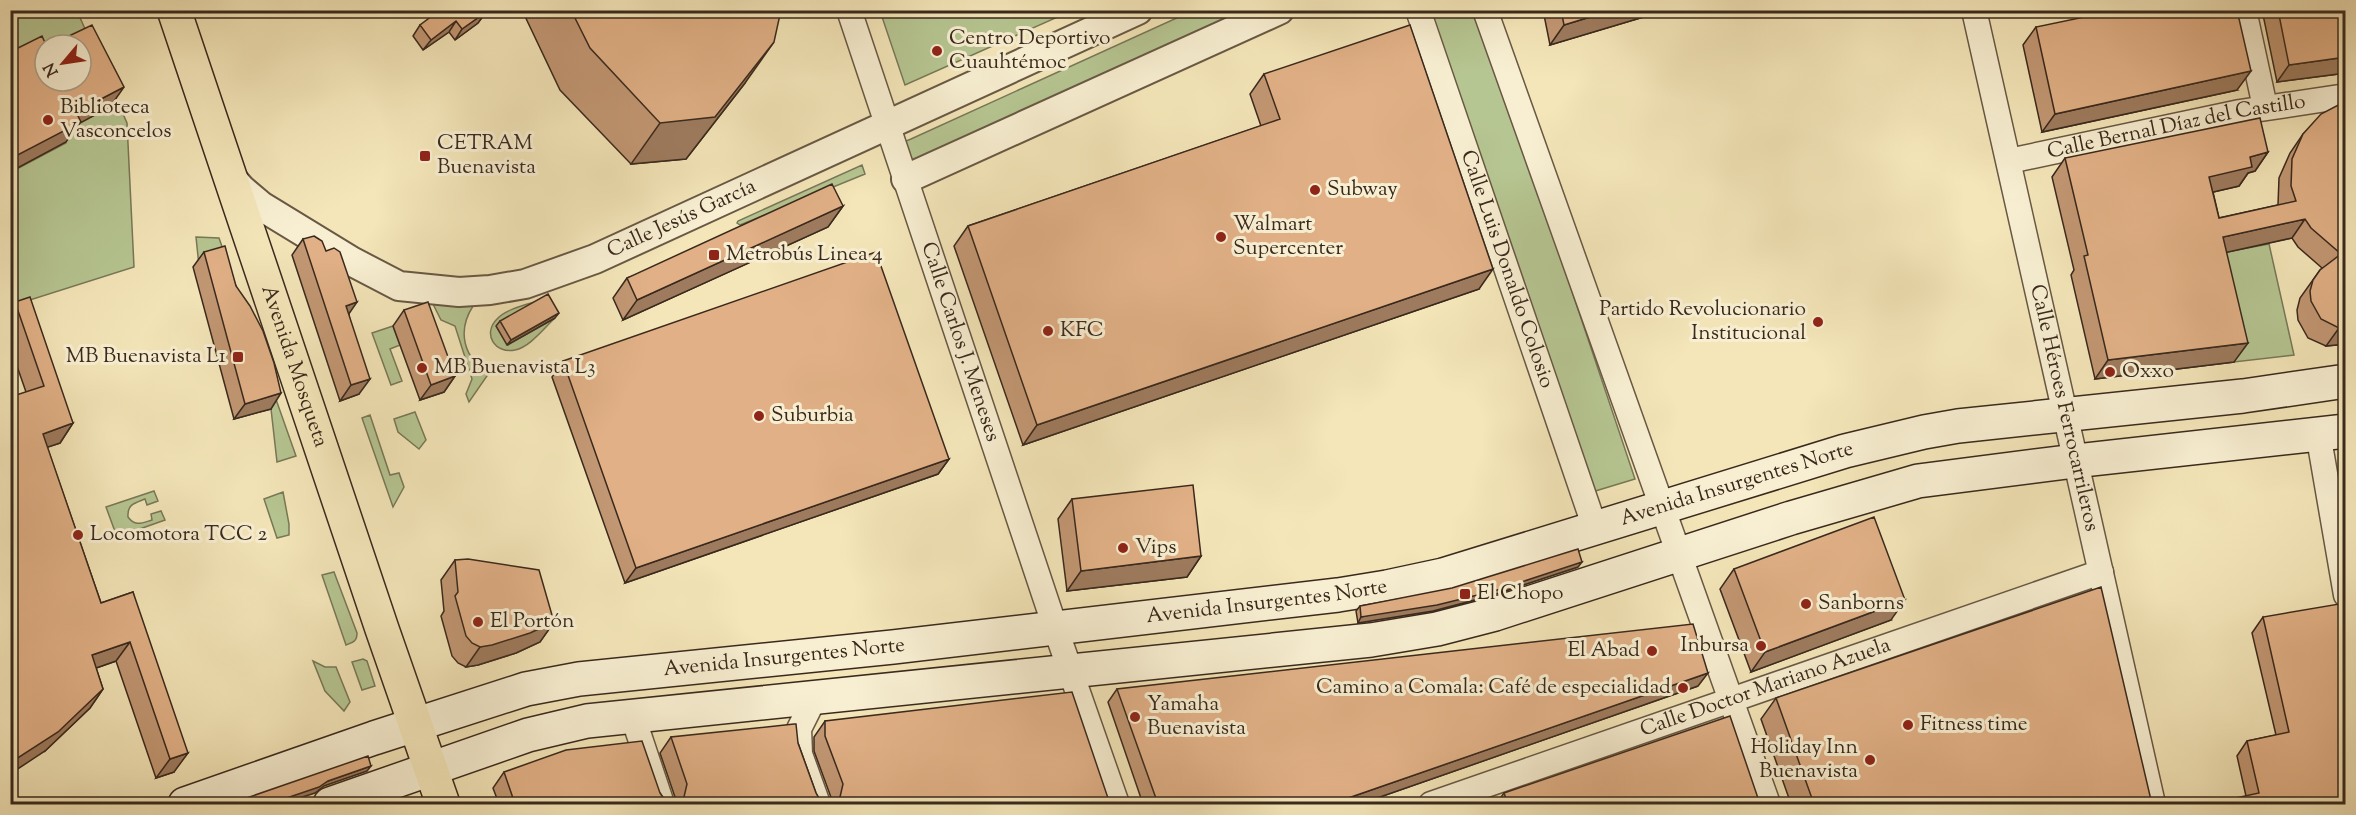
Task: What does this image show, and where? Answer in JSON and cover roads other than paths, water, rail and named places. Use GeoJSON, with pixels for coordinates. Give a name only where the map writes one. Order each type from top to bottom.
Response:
{"type":"FeatureCollection","features":[{"type":"Feature","properties":{"kind":"main road","name":"Avenida Mosqueta"},"geometry":{"type":"LineString","coordinates":[[174,10],[443,804]]}},
{"type":"Feature","properties":{"kind":"main road","name":"Avenida Insurgentes Norte"},"geometry":{"type":"LineString","coordinates":[[185,804],[415,724],[526,689],[579,680],[892,647],[1387,588],[1443,575],[1884,441],[1958,426],[2243,396],[2346,381]]}},
{"type":"Feature","properties":{"kind":"main road","name":"Avenida Insurgentes Norte"},"geometry":{"type":"LineString","coordinates":[[330,804],[528,735],[559,727],[633,717],[1371,640],[1437,629],[1495,614],[1893,487],[1946,477],[2332,432]]}},
{"type":"Feature","properties":{"kind":"street","name":"Calle Carlos J. Meneses"},"geometry":{"type":"LineString","coordinates":[[849,10],[1055,627],[1117,804]]}},
{"type":"Feature","properties":{"kind":"street","name":"Calle Jesús García"},"geometry":{"type":"LineString","coordinates":[[230,175],[241,189],[261,206],[399,286],[459,292],[525,284],[595,259],[1138,10]]}},
{"type":"Feature","properties":{"kind":"street"},"geometry":{"type":"LineString","coordinates":[[906,179],[1279,10]]}},
{"type":"Feature","properties":{"kind":"street","name":"Calle Luis Donaldo Colosio"},"geometry":{"type":"LineString","coordinates":[[1418,10],[1595,528]]}},
{"type":"Feature","properties":{"kind":"street"},"geometry":{"type":"LineString","coordinates":[[1485,10],[1768,804]]}},
{"type":"Feature","properties":{"kind":"street","name":"Calle Héroes Ferrocarrileros"},"geometry":{"type":"LineString","coordinates":[[1974,10],[2153,804]]}},
{"type":"Feature","properties":{"kind":"street"},"geometry":{"type":"LineString","coordinates":[[2244,10],[2265,107]]}},
{"type":"Feature","properties":{"kind":"street","name":"Calle Bernal Díaz del Castillo"},"geometry":{"type":"LineString","coordinates":[[2009,161],[2265,107],[2346,96]]}},
{"type":"Feature","properties":{"kind":"street"},"geometry":{"type":"LineString","coordinates":[[2332,432],[2346,595]]}},
{"type":"Feature","properties":{"kind":"street","name":"Calle Doctor Mariano Azuela"},"geometry":{"type":"LineString","coordinates":[[1431,804],[2101,572]]}},
{"type":"Feature","properties":{"kind":"street"},"geometry":{"type":"LineString","coordinates":[[815,698],[799,729],[800,754],[818,804]]}},
{"type":"Feature","properties":{"kind":"street"},"geometry":{"type":"LineString","coordinates":[[633,717],[662,804]]}},
{"type":"Feature","properties":{"kind":"place","name":"Centro Deportivo Cuauhtémoc"},"geometry":{"type":"Point","coordinates":[937,51]}},
{"type":"Feature","properties":{"kind":"place","name":"Biblioteca Vasconcelos"},"geometry":{"type":"Point","coordinates":[48,120]}},
{"type":"Feature","properties":{"kind":"place","name":"CETRAM Buenavista"},"geometry":{"type":"Point","coordinates":[425,156]}},
{"type":"Feature","properties":{"kind":"place","name":"Subway"},"geometry":{"type":"Point","coordinates":[1315,190]}},
{"type":"Feature","properties":{"kind":"place","name":"Walmart Supercenter"},"geometry":{"type":"Point","coordinates":[1221,237]}},
{"type":"Feature","properties":{"kind":"place","name":"Metrobús Linea 4"},"geometry":{"type":"Point","coordinates":[714,255]}},
{"type":"Feature","properties":{"kind":"place","name":"Partido Revolucionario Institucional"},"geometry":{"type":"Point","coordinates":[1818,322]}},
{"type":"Feature","properties":{"kind":"place","name":"KFC"},"geometry":{"type":"Point","coordinates":[1048,331]}},
{"type":"Feature","properties":{"kind":"place","name":"MB Buenavista L1"},"geometry":{"type":"Point","coordinates":[238,357]}},
{"type":"Feature","properties":{"kind":"place","name":"MB Buenavista L3"},"geometry":{"type":"Point","coordinates":[422,368]}},
{"type":"Feature","properties":{"kind":"place","name":"Oxxo"},"geometry":{"type":"Point","coordinates":[2110,372]}},
{"type":"Feature","properties":{"kind":"place","name":"Suburbia"},"geometry":{"type":"Point","coordinates":[759,416]}},
{"type":"Feature","properties":{"kind":"place","name":"Locomotora TCC 2"},"geometry":{"type":"Point","coordinates":[78,535]}},
{"type":"Feature","properties":{"kind":"place","name":"Vips"},"geometry":{"type":"Point","coordinates":[1123,548]}},
{"type":"Feature","properties":{"kind":"place","name":"El Chopo"},"geometry":{"type":"Point","coordinates":[1465,594]}},
{"type":"Feature","properties":{"kind":"place","name":"Sanborns"},"geometry":{"type":"Point","coordinates":[1806,604]}},
{"type":"Feature","properties":{"kind":"place","name":"El Portón"},"geometry":{"type":"Point","coordinates":[478,622]}},
{"type":"Feature","properties":{"kind":"place","name":"Inbursa"},"geometry":{"type":"Point","coordinates":[1761,646]}},
{"type":"Feature","properties":{"kind":"place","name":"El Abad"},"geometry":{"type":"Point","coordinates":[1652,651]}},
{"type":"Feature","properties":{"kind":"place","name":"Camino a Comala: Café de especialidad"},"geometry":{"type":"Point","coordinates":[1683,688]}},
{"type":"Feature","properties":{"kind":"place","name":"Yamaha Buenavista"},"geometry":{"type":"Point","coordinates":[1135,717]}},
{"type":"Feature","properties":{"kind":"place","name":"Fitness time"},"geometry":{"type":"Point","coordinates":[1908,725]}},
{"type":"Feature","properties":{"kind":"place","name":"Holiday Inn Buenavista"},"geometry":{"type":"Point","coordinates":[1870,760]}}]}
